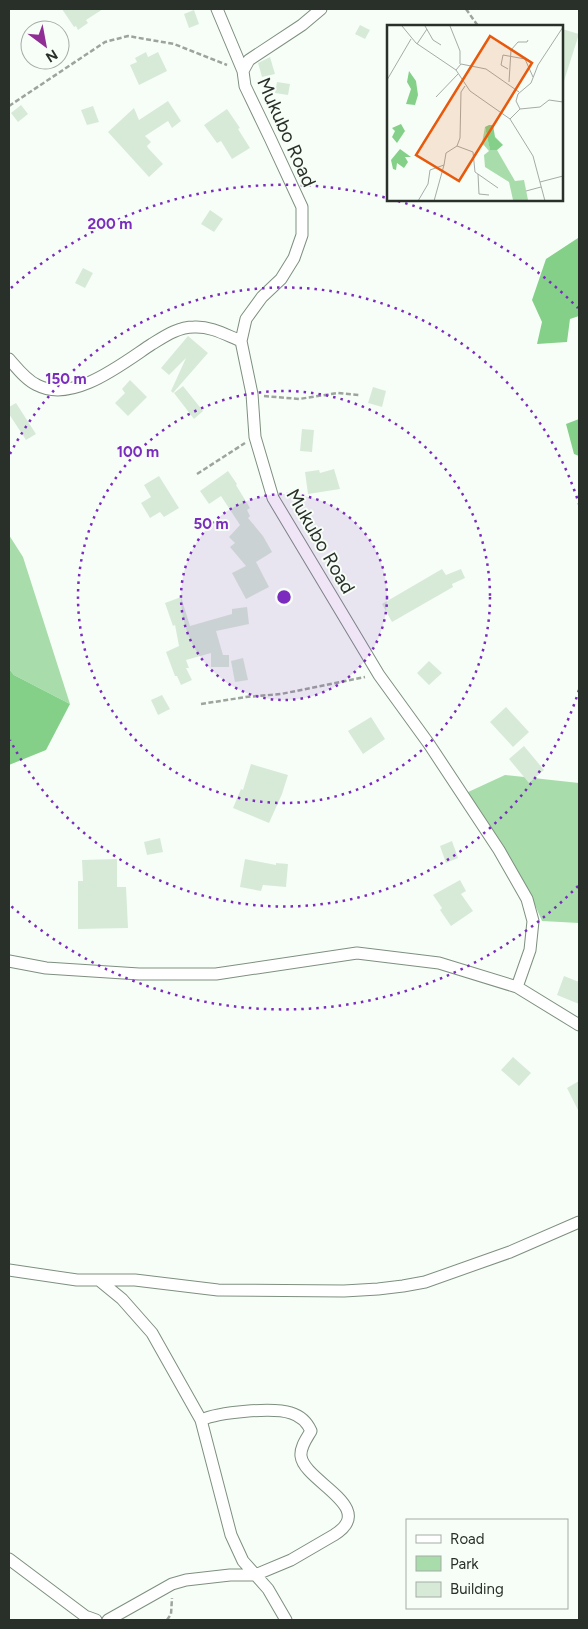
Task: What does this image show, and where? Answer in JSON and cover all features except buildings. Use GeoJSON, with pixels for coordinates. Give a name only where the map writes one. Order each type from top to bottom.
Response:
{"type":"FeatureCollection","features":[{"type":"Feature","properties":{"kind":"street"},"geometry":{"type":"LineString","coordinates":[[217,9],[243,70]]}},
{"type":"Feature","properties":{"kind":"street","name":"Mukubo Road"},"geometry":{"type":"LineString","coordinates":[[321,9],[302,25],[249,60],[243,70],[245,86],[302,208],[302,235],[294,258],[281,279],[262,297],[246,320],[241,341],[252,394],[254,437],[274,498],[379,675],[430,744],[499,850],[527,899],[533,921],[530,950],[517,987]]}},
{"type":"Feature","properties":{"kind":"street"},"geometry":{"type":"LineString","coordinates":[[9,359],[38,386],[64,390],[92,381],[180,329],[194,326],[207,328],[241,341]]}},
{"type":"Feature","properties":{"kind":"street"},"geometry":{"type":"LineString","coordinates":[[9,961],[46,968],[139,974],[216,974],[357,953],[439,963],[517,987],[579,1025]]}},
{"type":"Feature","properties":{"kind":"street"},"geometry":{"type":"LineString","coordinates":[[9,1270],[69,1279],[100,1281],[135,1280],[218,1290],[344,1291],[403,1286],[425,1282],[510,1252],[579,1222]]}},
{"type":"Feature","properties":{"kind":"street"},"geometry":{"type":"LineString","coordinates":[[100,1281],[122,1298],[152,1333],[201,1420],[231,1535],[243,1561],[268,1588],[286,1620]]}},
{"type":"Feature","properties":{"kind":"street"},"geometry":{"type":"LineString","coordinates":[[108,1620],[172,1584],[186,1580],[230,1575],[255,1575],[290,1560],[340,1531],[347,1522],[348,1512],[342,1502],[307,1468],[301,1457],[302,1447],[311,1430],[308,1423],[294,1413],[280,1410],[225,1414],[210,1416],[201,1420]]}},
{"type":"Feature","properties":{"kind":"street"},"geometry":{"type":"LineString","coordinates":[[9,1559],[85,1616],[96,1620]]}},
{"type":"Feature","properties":{"kind":"path"},"geometry":{"type":"LineString","coordinates":[[466,9],[477,25]]}},
{"type":"Feature","properties":{"kind":"path"},"geometry":{"type":"LineString","coordinates":[[9,106],[105,42],[128,36],[174,44],[243,70]]}},
{"type":"Feature","properties":{"kind":"path"},"geometry":{"type":"LineString","coordinates":[[252,394],[299,399],[338,393],[359,396]]}},
{"type":"Feature","properties":{"kind":"path"},"geometry":{"type":"LineString","coordinates":[[197,474],[254,437]]}},
{"type":"Feature","properties":{"kind":"path"},"geometry":{"type":"LineString","coordinates":[[201,704],[281,694],[379,675]]}},
{"type":"Feature","properties":{"kind":"path"},"geometry":{"type":"LineString","coordinates":[[167,1620],[171,1614],[172,1584]]}},
{"type":"Feature","properties":{"kind":"green space"},"geometry":{"type":"Polygon","coordinates":[[[579,233],[579,316],[570,319],[567,342],[537,344],[542,322],[532,300],[546,259],[578,238],[579,233]]]}},
{"type":"Feature","properties":{"kind":"green space"},"geometry":{"type":"Polygon","coordinates":[[[579,419],[579,456],[574,454],[566,424],[579,419]]]}},
{"type":"Feature","properties":{"kind":"green space"},"geometry":{"type":"Polygon","coordinates":[[[9,535],[23,557],[70,704],[14,675],[9,669],[9,535]]]}},
{"type":"Feature","properties":{"kind":"green space"},"geometry":{"type":"Polygon","coordinates":[[[9,669],[14,675],[70,704],[46,750],[9,765],[9,669]]]}},
{"type":"Feature","properties":{"kind":"green space"},"geometry":{"type":"Polygon","coordinates":[[[505,775],[579,783],[579,923],[542,921],[531,896],[466,793],[505,775]]]}}]}
